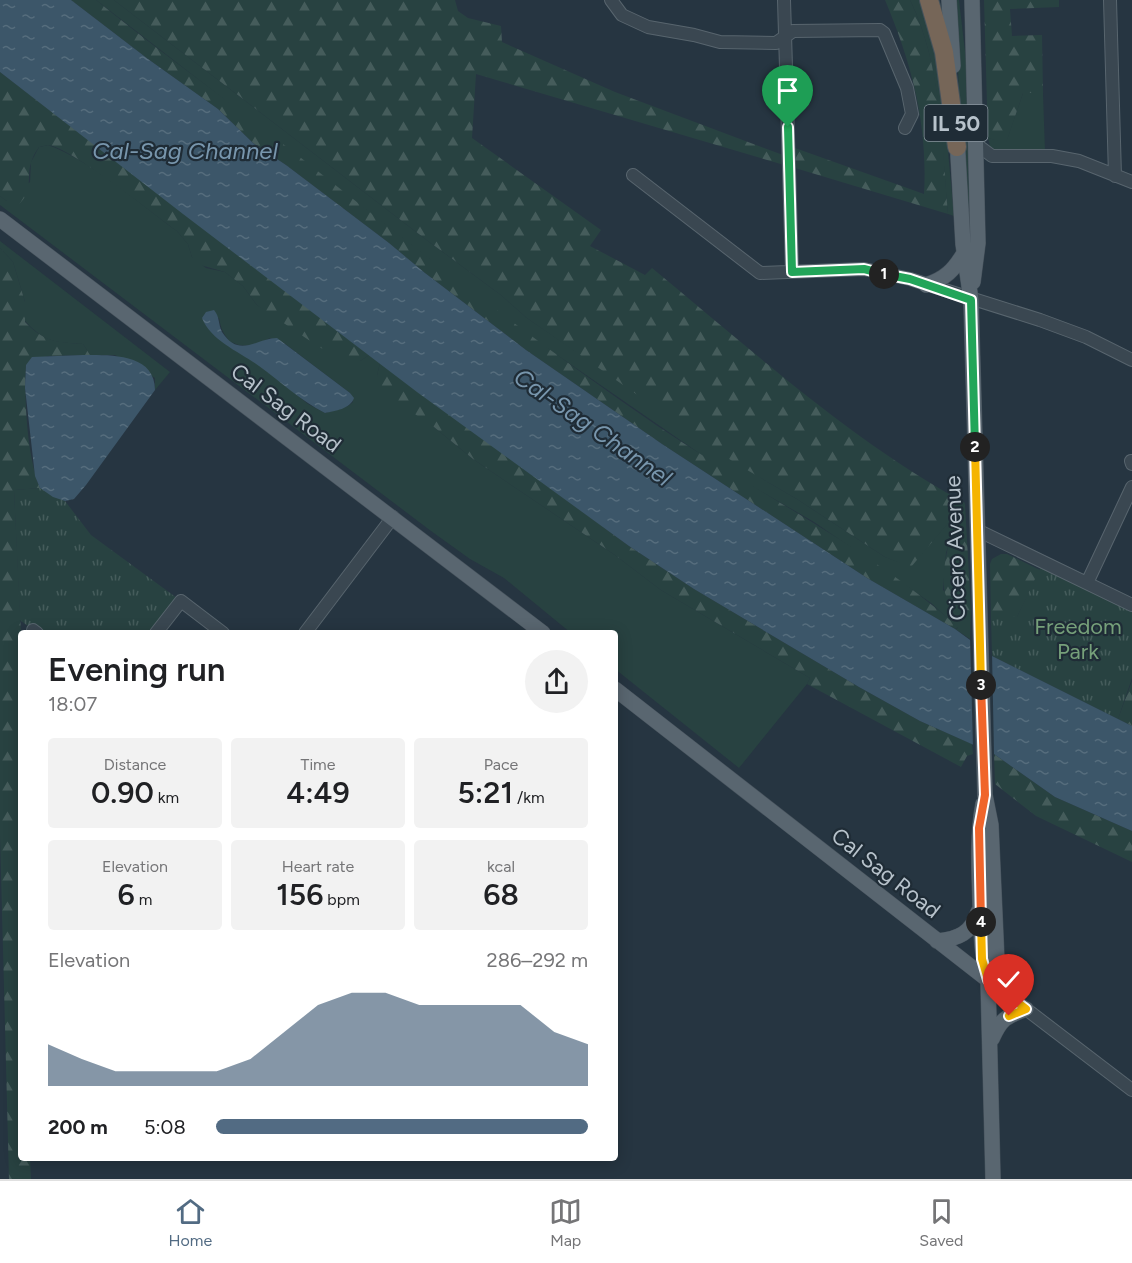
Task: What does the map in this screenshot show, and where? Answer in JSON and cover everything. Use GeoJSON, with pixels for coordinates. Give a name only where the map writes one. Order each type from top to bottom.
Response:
{"type":"FeatureCollection","features":[{"type":"Feature","properties":{"kind":"highway"},"geometry":{"type":"LineString","coordinates":[[929,0],[944,52],[957,147]]}},
{"type":"Feature","properties":{"kind":"main road","name":"Cicero Avenue"},"geometry":{"type":"LineString","coordinates":[[949,0],[964,253],[971,300],[985,795],[991,825],[997,961],[988,980]]}},
{"type":"Feature","properties":{"kind":"main road","name":"Cicero Avenue"},"geometry":{"type":"LineString","coordinates":[[971,300],[978,243],[972,0]]}},
{"type":"Feature","properties":{"kind":"main road","name":"Cal Sag Road"},"geometry":{"type":"LineString","coordinates":[[0,219],[539,630]]}},
{"type":"Feature","properties":{"kind":"main road"},"geometry":{"type":"LineString","coordinates":[[926,285],[940,281],[954,270],[964,253]]}},
{"type":"Feature","properties":{"kind":"main road","name":"Cal Sag Road"},"geometry":{"type":"LineString","coordinates":[[618,691],[988,980]]}},
{"type":"Feature","properties":{"kind":"main road","name":"Cicero Avenue"},"geometry":{"type":"LineString","coordinates":[[985,795],[979,828],[980,894],[982,959],[988,980],[993,1179]]}},
{"type":"Feature","properties":{"kind":"main road"},"geometry":{"type":"LineString","coordinates":[[938,941],[952,940],[970,929],[978,914],[980,894]]}},
{"type":"Feature","properties":{"kind":"main road"},"geometry":{"type":"LineString","coordinates":[[990,1045],[1000,1022],[1026,1009]]}},
{"type":"Feature","properties":{"kind":"street"},"geometry":{"type":"LineString","coordinates":[[611,0],[621,15],[648,27],[734,44],[776,43],[793,31],[874,29],[884,33],[907,88],[912,114],[905,128]]}},
{"type":"Feature","properties":{"kind":"street"},"geometry":{"type":"LineString","coordinates":[[784,0],[792,272]]}},
{"type":"Feature","properties":{"kind":"street"},"geometry":{"type":"LineString","coordinates":[[1110,0],[1115,176]]}},
{"type":"Feature","properties":{"kind":"street"},"geometry":{"type":"LineString","coordinates":[[976,144],[992,156],[1052,156],[1079,161],[1132,182]]}},
{"type":"Feature","properties":{"kind":"street"},"geometry":{"type":"LineString","coordinates":[[977,174],[992,156]]}},
{"type":"Feature","properties":{"kind":"street"},"geometry":{"type":"LineString","coordinates":[[633,175],[760,273],[864,269],[926,285],[1060,327],[1132,360]]}},
{"type":"Feature","properties":{"kind":"street"},"geometry":{"type":"LineString","coordinates":[[1087,583],[1132,487]]}},
{"type":"Feature","properties":{"kind":"street"},"geometry":{"type":"LineString","coordinates":[[307,630],[393,517]]}},
{"type":"Feature","properties":{"kind":"street"},"geometry":{"type":"LineString","coordinates":[[976,531],[1132,605]]}},
{"type":"Feature","properties":{"kind":"street"},"geometry":{"type":"LineString","coordinates":[[158,630],[181,601],[219,630]]}},
{"type":"Feature","properties":{"kind":"street","name":"Cal Sag Road"},"geometry":{"type":"LineString","coordinates":[[988,980],[1132,1090]]}},
{"type":"Feature","properties":{"kind":"green space"},"geometry":{"type":"Polygon","coordinates":[[[71,0],[96,0],[564,360],[694,450],[849,545],[923,598],[958,627],[955,629],[867,578],[662,444],[526,350],[389,243],[286,165],[253,143],[218,109],[71,0]]]}},
{"type":"Feature","properties":{"kind":"green space"},"geometry":{"type":"Polygon","coordinates":[[[96,0],[114,0],[501,295],[527,318],[766,481],[885,557],[911,566],[965,503],[966,522],[956,522],[946,553],[943,590],[966,610],[971,611],[970,639],[955,629],[958,628],[931,603],[814,522],[722,469],[518,328],[96,0]]]}},
{"type":"Feature","properties":{"kind":"green space"},"geometry":{"type":"Polygon","coordinates":[[[114,0],[455,0],[458,11],[468,18],[501,26],[502,42],[615,92],[783,155],[784,165],[476,74],[472,138],[601,230],[590,246],[645,275],[652,268],[842,423],[923,478],[965,503],[911,567],[885,557],[797,499],[735,463],[527,318],[501,295],[114,0]]]}},
{"type":"Feature","properties":{"kind":"green space"},"geometry":{"type":"Polygon","coordinates":[[[885,0],[910,0],[929,51],[939,105],[948,214],[795,168],[795,148],[924,194],[925,168],[921,119],[910,71],[885,0]]]}},
{"type":"Feature","properties":{"kind":"green space"},"geometry":{"type":"Polygon","coordinates":[[[910,0],[922,0],[934,31],[954,216],[948,214],[934,78],[921,25],[910,0]]]}},
{"type":"Feature","properties":{"kind":"green space"},"geometry":{"type":"Polygon","coordinates":[[[955,0],[959,0],[966,60],[970,236],[968,237],[963,186],[955,0]]]}},
{"type":"Feature","properties":{"kind":"green space"},"geometry":{"type":"Polygon","coordinates":[[[984,0],[1059,0],[1059,7],[1010,9],[1012,36],[1042,35],[1043,93],[1023,93],[1006,143],[988,138],[984,0]]]}},
{"type":"Feature","properties":{"kind":"green space"},"geometry":{"type":"Polygon","coordinates":[[[0,72],[369,355],[360,361],[345,360],[319,347],[257,305],[243,286],[225,272],[197,264],[188,244],[177,231],[93,169],[59,149],[48,145],[39,147],[30,166],[28,189],[18,205],[0,196],[0,72]]]}},
{"type":"Feature","properties":{"kind":"green space"},"geometry":{"type":"Polygon","coordinates":[[[1023,93],[1043,93],[1045,151],[995,150],[990,146],[988,138],[1006,142],[1023,93]]]}},
{"type":"Feature","properties":{"kind":"green space"},"geometry":{"type":"Polygon","coordinates":[[[48,145],[97,172],[177,231],[188,244],[192,257],[206,268],[225,272],[243,286],[257,305],[360,361],[369,355],[380,363],[377,376],[473,459],[615,555],[661,590],[810,678],[807,684],[739,768],[618,671],[618,630],[567,630],[504,578],[470,559],[431,531],[0,205],[0,196],[7,201],[30,182],[31,162],[39,147],[48,145]],[[202,318],[308,404],[325,413],[348,406],[353,402],[350,393],[284,343],[270,338],[245,346],[231,341],[222,328],[219,318],[202,318]]]}},
{"type":"Feature","properties":{"kind":"green space"},"geometry":{"type":"Polygon","coordinates":[[[0,241],[170,372],[155,390],[155,378],[115,355],[90,355],[83,344],[51,340],[32,328],[25,321],[25,302],[13,262],[0,248],[0,241]]]}},
{"type":"Feature","properties":{"kind":"green space"},"geometry":{"type":"Polygon","coordinates":[[[0,248],[13,262],[25,302],[25,322],[38,334],[51,340],[83,344],[90,355],[48,356],[26,365],[27,428],[32,460],[40,488],[14,490],[21,630],[18,630],[18,1161],[30,1161],[31,1179],[9,1179],[0,835],[0,248]]]}},
{"type":"Feature","properties":{"kind":"green space"},"geometry":{"type":"Polygon","coordinates":[[[380,363],[629,546],[694,589],[859,687],[920,721],[972,744],[973,754],[967,756],[961,767],[807,684],[810,678],[661,590],[615,555],[473,459],[434,427],[391,398],[380,387],[377,376],[380,363]]]}},
{"type":"Feature","properties":{"kind":"green space"},"geometry":{"type":"Polygon","coordinates":[[[40,488],[65,501],[91,535],[181,601],[158,630],[33,630],[20,620],[14,490],[40,488]]]}},
{"type":"Feature","properties":{"kind":"green space"},"geometry":{"type":"Polygon","coordinates":[[[956,522],[966,522],[971,611],[954,605],[945,591],[944,572],[950,538],[956,522]]]}},
{"type":"Feature","properties":{"kind":"green space"},"geometry":{"type":"Polygon","coordinates":[[[1001,554],[1007,554],[1040,570],[1017,617],[991,617],[990,564],[992,559],[1001,554]]]}},
{"type":"Feature","properties":{"kind":"green space","name":"Freedom Park"},"geometry":{"type":"Polygon","coordinates":[[[1043,562],[1132,605],[1132,678],[1118,719],[992,656],[991,617],[1017,617],[1043,562]]]}},
{"type":"Feature","properties":{"kind":"green space"},"geometry":{"type":"Polygon","coordinates":[[[1132,681],[1132,726],[1118,719],[1132,681]]]}},
{"type":"Feature","properties":{"kind":"green space"},"geometry":{"type":"Polygon","coordinates":[[[994,754],[1055,797],[1132,831],[1132,862],[1036,816],[995,784],[994,754]]]}},
{"type":"Feature","properties":{"kind":"water","name":"Cal-Sag Channel"},"geometry":{"type":"Polygon","coordinates":[[[0,0],[71,0],[218,109],[253,143],[286,165],[389,243],[526,350],[662,444],[867,578],[955,629],[992,656],[1132,726],[1132,831],[1055,797],[994,754],[920,721],[694,589],[629,546],[417,392],[0,72],[0,0]]]}},
{"type":"Feature","properties":{"kind":"water"},"geometry":{"type":"Polygon","coordinates":[[[214,310],[222,332],[228,340],[242,346],[277,338],[350,393],[354,398],[352,402],[342,409],[325,413],[307,402],[219,340],[202,318],[206,312],[214,310]]]}},
{"type":"Feature","properties":{"kind":"water"},"geometry":{"type":"Polygon","coordinates":[[[118,356],[139,363],[148,369],[153,378],[155,390],[86,485],[74,499],[65,501],[53,497],[40,488],[35,476],[25,388],[26,365],[32,357],[118,356]]]}},
{"type":"Feature","properties":{"kind":"pier"},"geometry":{"type":"Polygon","coordinates":[[[970,636],[992,653],[994,754],[988,754],[973,747],[970,636]]]}},
{"type":"Feature","properties":{"kind":"route"},"geometry":{"type":"LineString","coordinates":[[788,127],[792,272],[864,269],[910,279],[971,300],[985,795],[979,828],[982,959],[988,980],[1026,1009],[1009,1016]]}}]}
